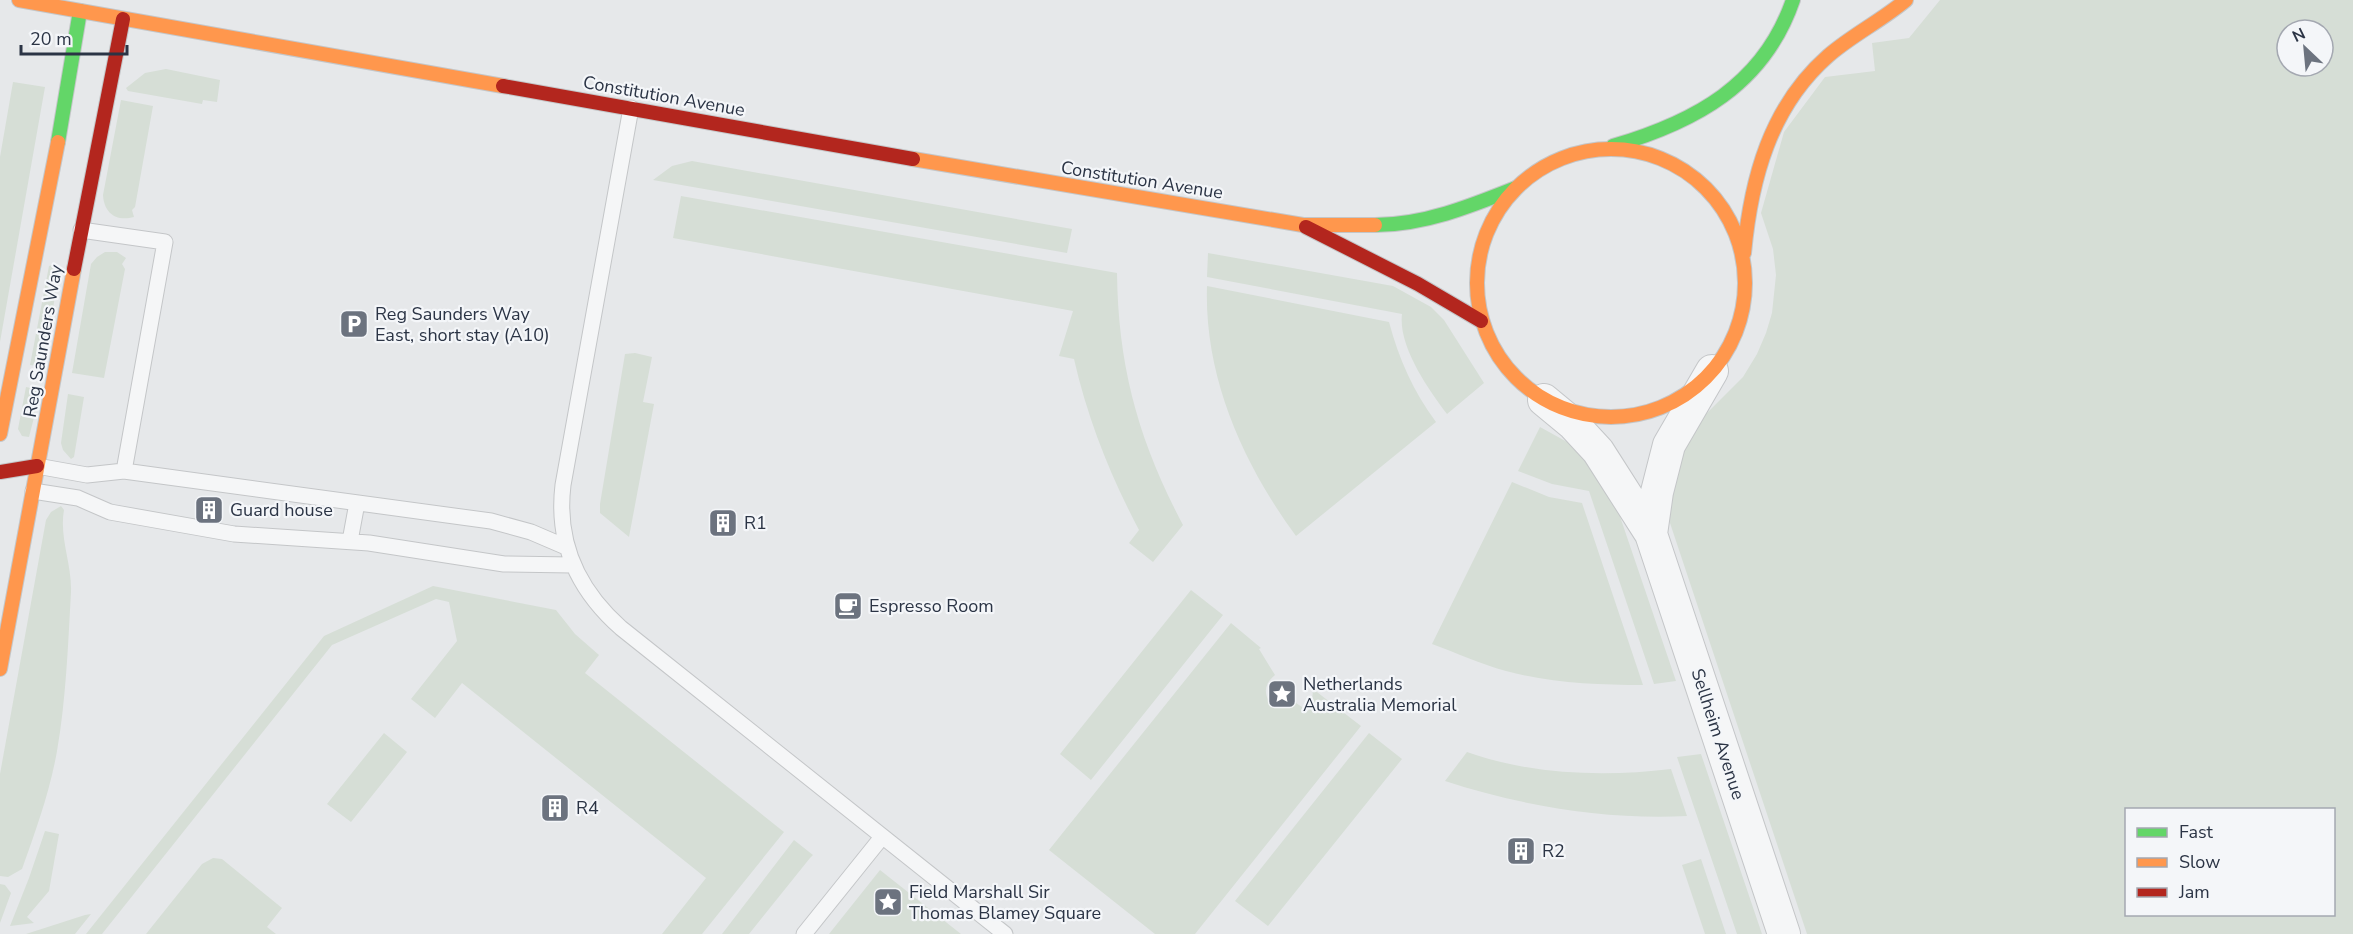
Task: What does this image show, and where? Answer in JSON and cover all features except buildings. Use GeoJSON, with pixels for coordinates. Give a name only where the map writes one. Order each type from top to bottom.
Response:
{"type":"FeatureCollection","features":[{"type":"Feature","properties":{"kind":"street","name":"Constitution Avenue"},"geometry":{"type":"LineString","coordinates":[[19,0],[1086,190],[1203,207],[1303,225],[1381,225],[1418,220],[1464,209],[1516,188]]}},
{"type":"Feature","properties":{"kind":"street"},"geometry":{"type":"LineString","coordinates":[[1793,0],[1782,30],[1772,46],[1755,69],[1741,81],[1703,107],[1655,133],[1600,150],[1569,156],[1550,164],[1516,188],[1503,204],[1484,240],[1476,280],[1481,321],[1489,340],[1505,366],[1527,388],[1544,400],[1562,408],[1603,417],[1643,413],[1681,397],[1712,371],[1725,354],[1741,317],[1745,296],[1743,263],[1747,217],[1767,145],[1786,102],[1804,78],[1824,59],[1880,21],[1906,0]]}},
{"type":"Feature","properties":{"kind":"street","name":"Reg Saunders Way"},"geometry":{"type":"LineString","coordinates":[[0,434],[47,224],[80,11]]}},
{"type":"Feature","properties":{"kind":"street","name":"Reg Saunders Way"},"geometry":{"type":"LineString","coordinates":[[0,669],[55,382],[76,229],[123,19]]}},
{"type":"Feature","properties":{"kind":"street"},"geometry":{"type":"LineString","coordinates":[[1600,150],[1630,150],[1650,155],[1687,172],[1703,185],[1728,217],[1737,236],[1743,263]]}},
{"type":"Feature","properties":{"kind":"street","name":"Constitution Avenue"},"geometry":{"type":"LineString","coordinates":[[1303,225],[1418,284],[1481,321]]}},
{"type":"Feature","properties":{"kind":"street","name":"Sellheim Avenue"},"geometry":{"type":"LineString","coordinates":[[1652,534],[1657,492],[1669,445],[1712,371]]}},
{"type":"Feature","properties":{"kind":"street","name":"Sellheim Avenue"},"geometry":{"type":"LineString","coordinates":[[1544,400],[1573,424],[1598,451],[1652,534],[1784,934]]}},
{"type":"Feature","properties":{"kind":"street"},"geometry":{"type":"LineString","coordinates":[[0,472],[38,466]]}},
{"type":"Feature","properties":{"kind":"street"},"geometry":{"type":"LineString","coordinates":[[0,476],[33,491]]}},
{"type":"Feature","properties":{"kind":"lane"},"geometry":{"type":"LineString","coordinates":[[631,108],[563,485],[561,511],[566,547],[572,565],[587,592],[621,628],[1005,934]]}},
{"type":"Feature","properties":{"kind":"lane"},"geometry":{"type":"LineString","coordinates":[[76,229],[165,242],[124,471]]}},
{"type":"Feature","properties":{"kind":"lane"},"geometry":{"type":"LineString","coordinates":[[38,466],[87,475],[124,471],[501,523],[566,547]]}},
{"type":"Feature","properties":{"kind":"lane"},"geometry":{"type":"LineString","coordinates":[[33,491],[78,498],[111,512],[242,535],[350,541],[504,564],[572,565]]}},
{"type":"Feature","properties":{"kind":"lane"},"geometry":{"type":"LineString","coordinates":[[350,541],[357,503]]}},
{"type":"Feature","properties":{"kind":"lane"},"geometry":{"type":"LineString","coordinates":[[804,934],[882,837]]}},
{"type":"Feature","properties":{"kind":"shaded area"},"geometry":{"type":"Polygon","coordinates":[[[1940,0],[2353,0],[2353,934],[1807,934],[1668,514],[1673,468],[1703,417],[1743,377],[1766,333],[1772,313],[1776,275],[1773,249],[1761,213],[1784,132],[1825,77],[1875,71],[1872,43],[1909,38],[1940,0]]]}},
{"type":"Feature","properties":{"kind":"shaded area"},"geometry":{"type":"Polygon","coordinates":[[[166,69],[220,80],[217,102],[203,100],[202,104],[128,91],[126,88],[145,73],[166,69]]]}},
{"type":"Feature","properties":{"kind":"shaded area"},"geometry":{"type":"Polygon","coordinates":[[[13,82],[45,87],[0,342],[0,157],[13,82]]]}},
{"type":"Feature","properties":{"kind":"shaded area"},"geometry":{"type":"Polygon","coordinates":[[[121,100],[153,106],[135,207],[132,210],[134,217],[128,218],[112,215],[106,207],[103,195],[121,100]]]}},
{"type":"Feature","properties":{"kind":"shaded area"},"geometry":{"type":"Polygon","coordinates":[[[692,161],[1072,229],[1067,253],[653,180],[672,166],[692,161]]]}},
{"type":"Feature","properties":{"kind":"shaded area"},"geometry":{"type":"Polygon","coordinates":[[[681,196],[1117,273],[1122,340],[1134,403],[1154,464],[1183,525],[1153,562],[1129,543],[1139,530],[1101,447],[1074,359],[1059,356],[1073,311],[673,238],[681,196]]]}},
{"type":"Feature","properties":{"kind":"shaded area"},"geometry":{"type":"Polygon","coordinates":[[[105,252],[117,252],[126,258],[122,264],[125,269],[104,378],[72,373],[91,264],[105,252]]]}},
{"type":"Feature","properties":{"kind":"shaded area"},"geometry":{"type":"Polygon","coordinates":[[[1208,253],[1393,286],[1431,307],[1444,320],[1484,383],[1447,414],[1423,380],[1409,353],[1402,326],[1402,314],[1207,277],[1208,253]]]}},
{"type":"Feature","properties":{"kind":"shaded area"},"geometry":{"type":"Polygon","coordinates":[[[55,264],[59,266],[45,367],[30,365],[49,266],[55,264]]]}},
{"type":"Feature","properties":{"kind":"shaded area"},"geometry":{"type":"Polygon","coordinates":[[[1207,286],[1389,322],[1408,374],[1436,422],[1296,536],[1259,479],[1230,418],[1212,353],[1207,286]]]}},
{"type":"Feature","properties":{"kind":"shaded area"},"geometry":{"type":"Polygon","coordinates":[[[635,353],[652,357],[643,402],[654,404],[629,537],[600,513],[600,504],[625,354],[635,353]]]}},
{"type":"Feature","properties":{"kind":"shaded area"},"geometry":{"type":"Polygon","coordinates":[[[26,387],[41,390],[29,437],[22,436],[18,429],[26,387]]]}},
{"type":"Feature","properties":{"kind":"shaded area"},"geometry":{"type":"Polygon","coordinates":[[[68,394],[84,397],[74,457],[71,459],[63,450],[61,443],[68,394]]]}},
{"type":"Feature","properties":{"kind":"shaded area"},"geometry":{"type":"Polygon","coordinates":[[[1540,427],[1578,448],[1612,493],[1676,681],[1654,684],[1589,491],[1552,484],[1518,471],[1540,427]]]}},
{"type":"Feature","properties":{"kind":"shaded area"},"geometry":{"type":"Polygon","coordinates":[[[1512,482],[1549,497],[1582,503],[1643,685],[1574,683],[1523,675],[1487,665],[1432,644],[1512,482]]]}},
{"type":"Feature","properties":{"kind":"shaded area"},"geometry":{"type":"Polygon","coordinates":[[[61,506],[64,510],[63,530],[71,592],[65,692],[57,751],[47,796],[22,869],[8,877],[0,876],[0,774],[46,520],[51,512],[61,506]]]}},
{"type":"Feature","properties":{"kind":"shaded area"},"geometry":{"type":"Polygon","coordinates":[[[433,586],[556,610],[575,634],[599,655],[585,673],[784,832],[702,934],[662,934],[706,878],[462,683],[435,718],[411,699],[457,641],[449,602],[436,599],[332,645],[102,934],[86,934],[324,636],[433,586]]]}},
{"type":"Feature","properties":{"kind":"shaded area"},"geometry":{"type":"Polygon","coordinates":[[[1191,590],[1223,615],[1091,780],[1060,754],[1191,590]]]}},
{"type":"Feature","properties":{"kind":"shaded area"},"geometry":{"type":"Polygon","coordinates":[[[1231,623],[1261,648],[1259,649],[1275,675],[1266,688],[1266,695],[1270,703],[1283,708],[1296,703],[1308,711],[1312,702],[1313,689],[1361,726],[1195,934],[1155,934],[1049,850],[1231,623]]]}},
{"type":"Feature","properties":{"kind":"shaded area"},"geometry":{"type":"Polygon","coordinates":[[[384,733],[407,752],[351,822],[327,804],[384,733]]]}},
{"type":"Feature","properties":{"kind":"shaded area"},"geometry":{"type":"Polygon","coordinates":[[[1369,733],[1402,759],[1268,926],[1235,901],[1369,733]]]}},
{"type":"Feature","properties":{"kind":"shaded area"},"geometry":{"type":"Polygon","coordinates":[[[1467,752],[1492,760],[1542,770],[1620,773],[1671,769],[1687,816],[1626,816],[1564,809],[1504,798],[1445,781],[1467,752]]]}},
{"type":"Feature","properties":{"kind":"shaded area"},"geometry":{"type":"Polygon","coordinates":[[[1701,754],[1762,934],[1737,934],[1677,757],[1701,754]]]}},
{"type":"Feature","properties":{"kind":"shaded area"},"geometry":{"type":"Polygon","coordinates":[[[45,831],[59,834],[49,891],[27,917],[34,923],[10,926],[29,878],[45,831]]]}},
{"type":"Feature","properties":{"kind":"shaded area"},"geometry":{"type":"Polygon","coordinates":[[[794,840],[813,855],[749,934],[722,934],[794,840]]]}},
{"type":"Feature","properties":{"kind":"shaded area"},"geometry":{"type":"Polygon","coordinates":[[[213,858],[222,859],[282,908],[267,927],[276,934],[146,934],[202,864],[213,858]]]}},
{"type":"Feature","properties":{"kind":"shaded area"},"geometry":{"type":"Polygon","coordinates":[[[1701,859],[1726,934],[1705,934],[1682,865],[1701,859]]]}},
{"type":"Feature","properties":{"kind":"shaded area","name":"Field Marshall Sir Thomas Blamey Square"},"geometry":{"type":"Polygon","coordinates":[[[880,870],[961,934],[829,934],[880,870]]]}},
{"type":"Feature","properties":{"kind":"shaded area"},"geometry":{"type":"Polygon","coordinates":[[[0,884],[5,885],[11,893],[0,923],[0,884]]]}},
{"type":"Feature","properties":{"kind":"shaded area"},"geometry":{"type":"Polygon","coordinates":[[[91,914],[75,934],[26,934],[85,915],[91,914]]]}},
{"type":"Feature","properties":{"kind":"traffic: fast"},"geometry":{"type":"LineString","coordinates":[[1613,146],[1672,125],[1723,96],[1745,77],[1764,55],[1780,30],[1793,0]]}},
{"type":"Feature","properties":{"kind":"traffic: fast"},"geometry":{"type":"LineString","coordinates":[[58,142],[80,11]]}},
{"type":"Feature","properties":{"kind":"traffic: fast"},"geometry":{"type":"LineString","coordinates":[[1375,225],[1429,218],[1465,208],[1516,188]]}},
{"type":"Feature","properties":{"kind":"traffic: slow"},"geometry":{"type":"LineString","coordinates":[[19,0],[503,86]]}},
{"type":"Feature","properties":{"kind":"traffic: slow"},"geometry":{"type":"LineString","coordinates":[[1744,253],[1747,225],[1758,172],[1778,121],[1791,98],[1828,56],[1906,0]]}},
{"type":"Feature","properties":{"kind":"traffic: slow"},"geometry":{"type":"LineString","coordinates":[[0,434],[58,142]]}},
{"type":"Feature","properties":{"kind":"traffic: slow"},"geometry":{"type":"LineString","coordinates":[[1611,149],[1637,152],[1662,159],[1696,179],[1706,188],[1715,198],[1735,232],[1742,257],[1745,283],[1742,309],[1735,334],[1715,368],[1706,378],[1696,387],[1662,407],[1637,414],[1611,417],[1585,414],[1560,407],[1526,387],[1516,378],[1507,368],[1487,334],[1480,309],[1477,283],[1480,257],[1487,232],[1507,198],[1516,188],[1526,179],[1560,159],[1585,152],[1611,149]]}},
{"type":"Feature","properties":{"kind":"traffic: slow"},"geometry":{"type":"LineString","coordinates":[[913,159],[1303,225],[1375,225]]}},
{"type":"Feature","properties":{"kind":"traffic: slow"},"geometry":{"type":"LineString","coordinates":[[0,669],[74,269]]}},
{"type":"Feature","properties":{"kind":"traffic: jam"},"geometry":{"type":"LineString","coordinates":[[74,269],[123,19]]}},
{"type":"Feature","properties":{"kind":"traffic: jam"},"geometry":{"type":"LineString","coordinates":[[503,86],[913,159]]}},
{"type":"Feature","properties":{"kind":"traffic: jam"},"geometry":{"type":"LineString","coordinates":[[1306,227],[1418,284],[1481,321]]}},
{"type":"Feature","properties":{"kind":"traffic: jam"},"geometry":{"type":"LineString","coordinates":[[0,472],[37,466]]}},
{"type":"Feature","properties":{"kind":"place","name":"Reg Saunders Way East, short stay (A10)"},"geometry":{"type":"Point","coordinates":[354,324]}},
{"type":"Feature","properties":{"kind":"place","name":"Guard house"},"geometry":{"type":"Point","coordinates":[209,510]}},
{"type":"Feature","properties":{"kind":"place","name":"R1"},"geometry":{"type":"Point","coordinates":[723,523]}},
{"type":"Feature","properties":{"kind":"place","name":"Espresso Room"},"geometry":{"type":"Point","coordinates":[848,606]}},
{"type":"Feature","properties":{"kind":"place","name":"Netherlands Australia Memorial"},"geometry":{"type":"Point","coordinates":[1282,694]}},
{"type":"Feature","properties":{"kind":"place","name":"R4"},"geometry":{"type":"Point","coordinates":[555,808]}},
{"type":"Feature","properties":{"kind":"place","name":"R2"},"geometry":{"type":"Point","coordinates":[1521,851]}},
{"type":"Feature","properties":{"kind":"place","name":"Field Marshall Sir Thomas Blamey Square"},"geometry":{"type":"Point","coordinates":[888,902]}}]}
